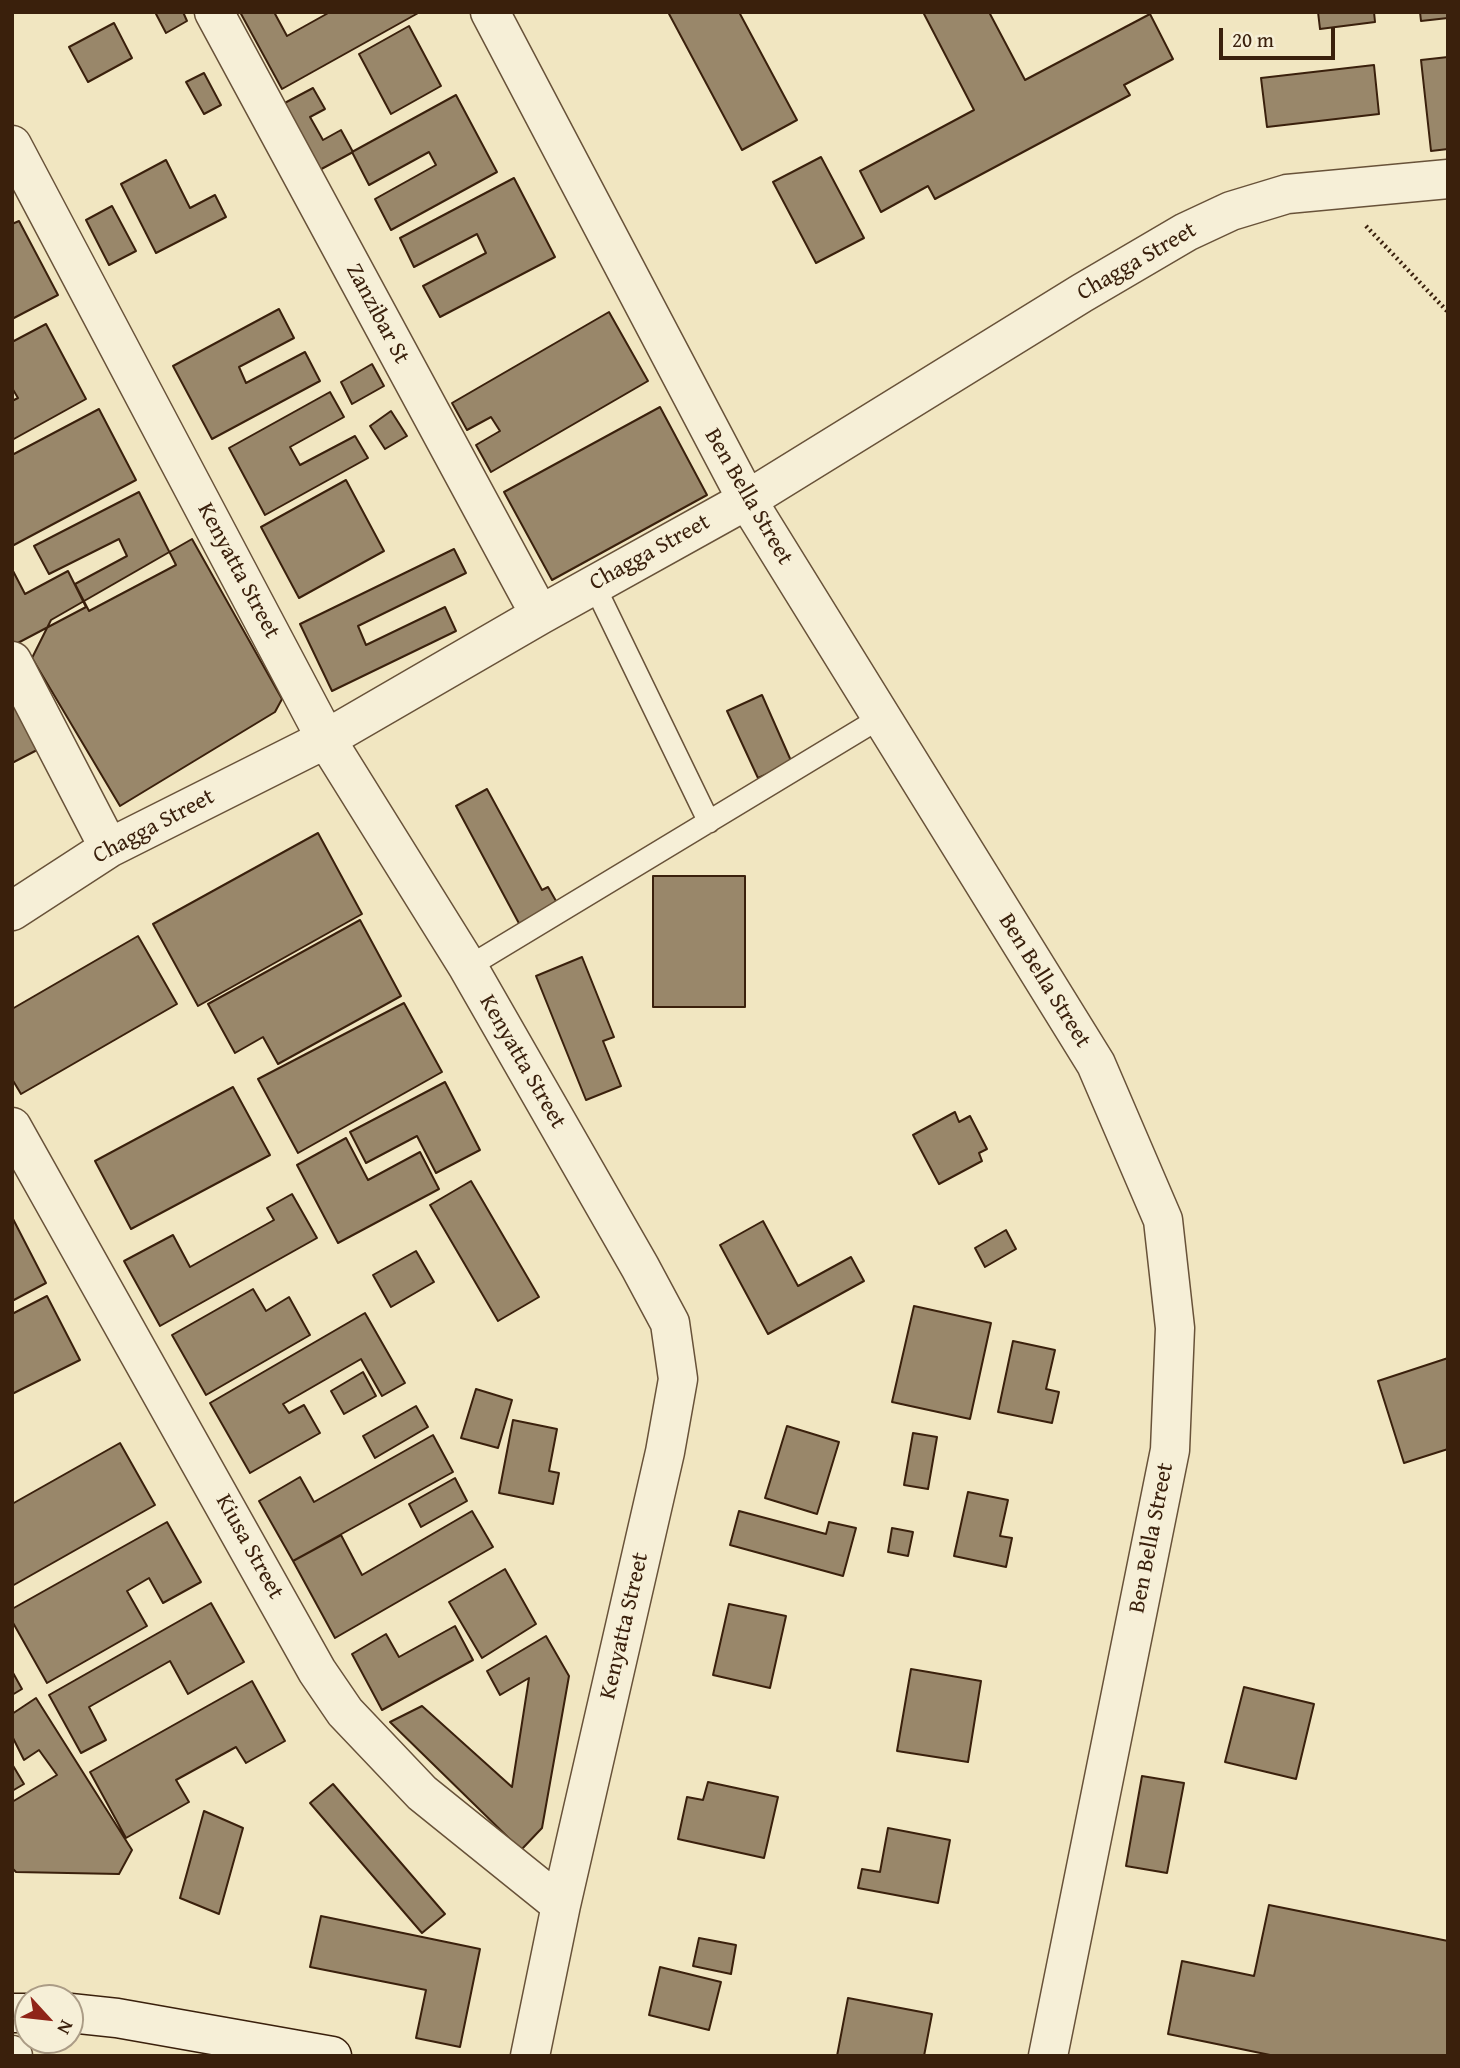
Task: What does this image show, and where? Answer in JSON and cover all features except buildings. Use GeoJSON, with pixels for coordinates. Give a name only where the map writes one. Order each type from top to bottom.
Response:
{"type":"FeatureCollection","features":[{"type":"Feature","properties":{"kind":"street","name":"Zanzibar St"},"geometry":{"type":"LineString","coordinates":[[215,12],[540,615]]}},
{"type":"Feature","properties":{"kind":"street","name":"Ben Bella Street"},"geometry":{"type":"LineString","coordinates":[[490,12],[747,499],[1096,1064],[1163,1220],[1175,1328],[1170,1450],[1048,2056]]}},
{"type":"Feature","properties":{"kind":"street","name":"Kenyatta Street"},"geometry":{"type":"LineString","coordinates":[[12,145],[326,739],[468,967],[670,1323],[678,1379],[665,1452],[561,1905],[530,2056]]}},
{"type":"Feature","properties":{"kind":"street","name":"Chagga Street"},"geometry":{"type":"LineString","coordinates":[[12,911],[109,848],[326,739],[747,499],[1082,293],[1186,233],[1231,211],[1287,194],[1448,179]]}},
{"type":"Feature","properties":{"kind":"street"},"geometry":{"type":"LineString","coordinates":[[12,661],[109,848]]}},
{"type":"Feature","properties":{"kind":"street","name":"Kiusa Street"},"geometry":{"type":"LineString","coordinates":[[12,1127],[317,1671],[345,1712],[422,1793],[561,1905]]}},
{"type":"Feature","properties":{"kind":"street"},"geometry":{"type":"LineString","coordinates":[[84,2014],[332,2056]]}},
{"type":"Feature","properties":{"kind":"lane"},"geometry":{"type":"LineString","coordinates":[[593,585],[709,822]]}},
{"type":"Feature","properties":{"kind":"lane"},"geometry":{"type":"LineString","coordinates":[[468,967],[880,718]]}},
{"type":"Feature","properties":{"kind":"path"},"geometry":{"type":"LineString","coordinates":[[1331,190],[1448,312]]}}]}
